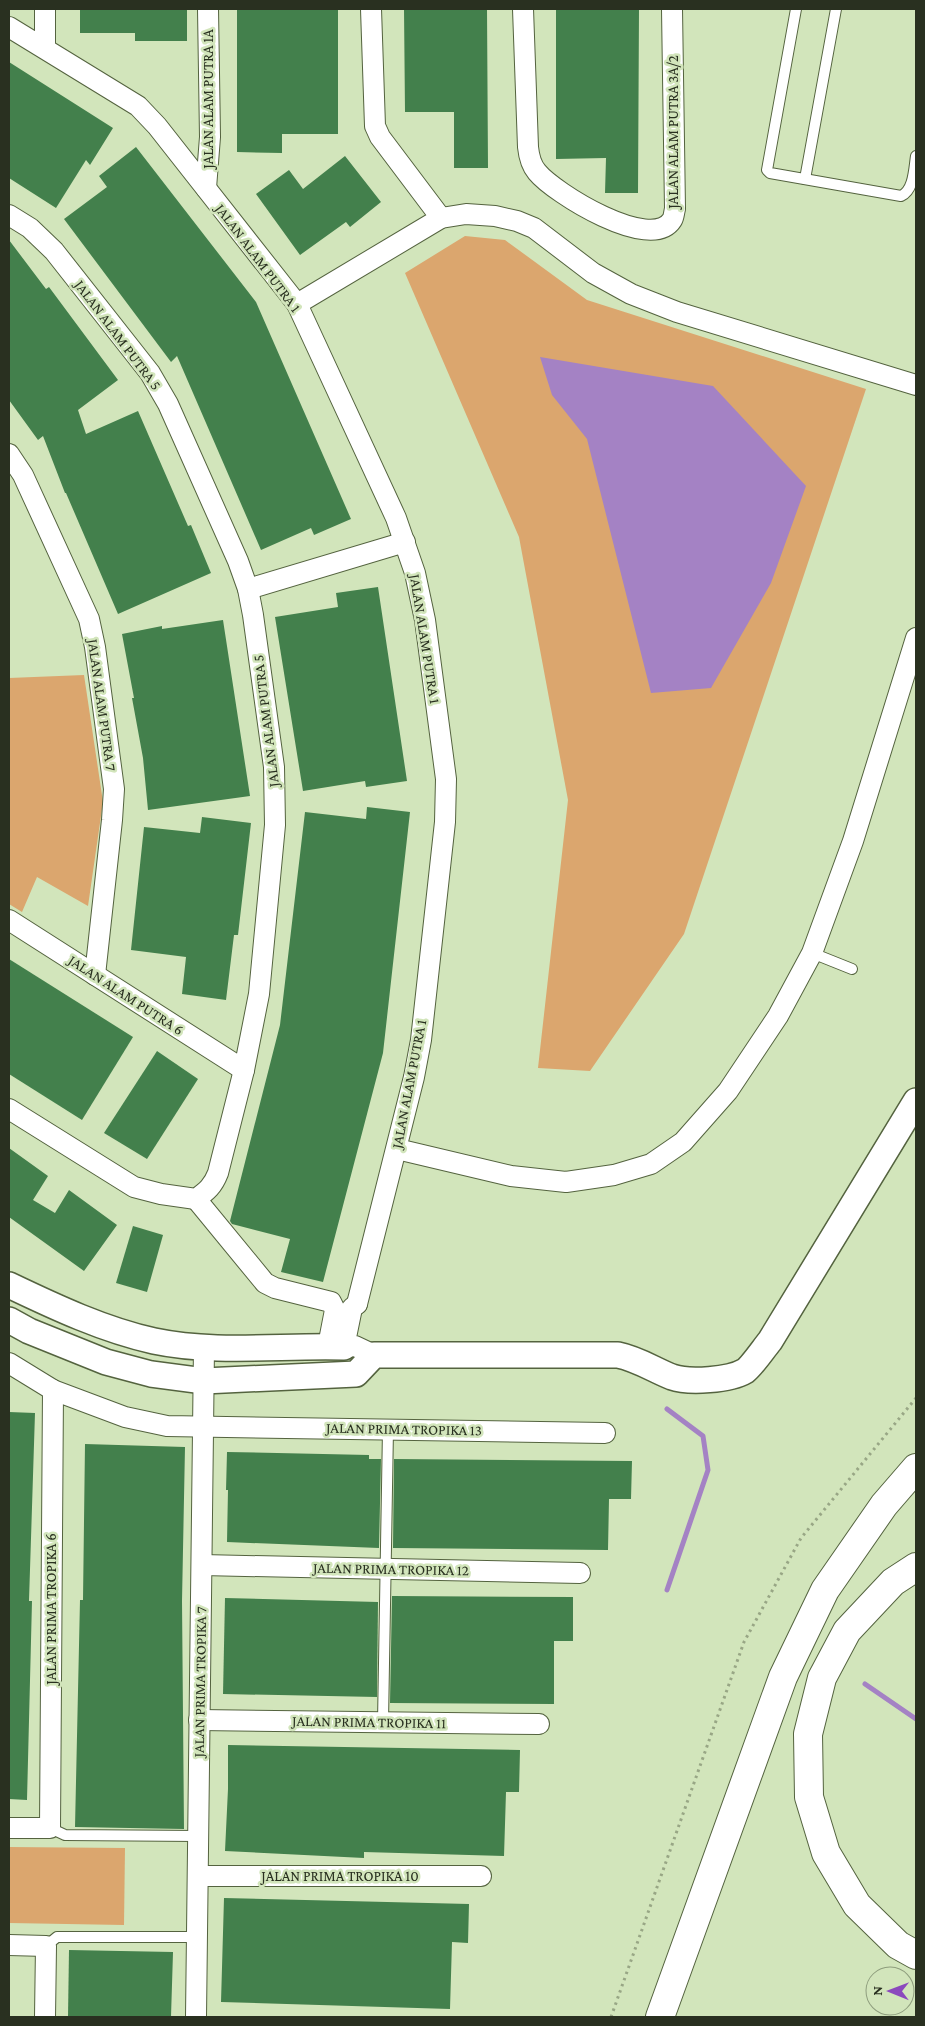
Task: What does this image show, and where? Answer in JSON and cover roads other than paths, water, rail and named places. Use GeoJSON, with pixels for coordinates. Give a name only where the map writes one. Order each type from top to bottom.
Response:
{"type":"FeatureCollection","features":[{"type":"Feature","properties":{"kind":"highway"},"geometry":{"type":"LineString","coordinates":[[660,2017],[783,1677],[825,1590],[884,1505],[916,1468]]}},
{"type":"Feature","properties":{"kind":"highway"},"geometry":{"type":"LineString","coordinates":[[916,1567],[893,1582],[847,1631],[822,1678],[808,1734],[810,1797],[826,1853],[857,1905],[898,1945],[916,1955]]}},
{"type":"Feature","properties":{"kind":"street"},"geometry":{"type":"LineString","coordinates":[[45,9],[45,48]]}},
{"type":"Feature","properties":{"kind":"street","name":"JALAN ALAM PUTRA 1A"},"geometry":{"type":"LineString","coordinates":[[206,188],[210,138],[208,9]]}},
{"type":"Feature","properties":{"kind":"street"},"geometry":{"type":"LineString","coordinates":[[371,9],[375,126],[380,137],[441,218]]}},
{"type":"Feature","properties":{"kind":"street","name":"JALAN ALAM PUTRA 3A/2"},"geometry":{"type":"LineString","coordinates":[[523,9],[528,147],[530,160],[536,172],[546,181],[592,212],[611,221],[654,230],[665,227],[673,220],[675,209],[672,9]]}},
{"type":"Feature","properties":{"kind":"street","name":"JALAN ALAM PUTRA 1"},"geometry":{"type":"LineString","coordinates":[[9,27],[138,106],[157,126],[296,304],[396,518],[415,573],[425,620],[446,779],[445,822],[421,1040],[397,1149],[357,1304],[352,1308],[350,1349]]}},
{"type":"Feature","properties":{"kind":"street"},"geometry":{"type":"LineString","coordinates":[[296,304],[441,218],[466,214],[495,216],[517,221],[534,228],[593,273],[631,294],[677,312],[916,385]]}},
{"type":"Feature","properties":{"kind":"street","name":"JALAN ALAM PUTRA 5"},"geometry":{"type":"LineString","coordinates":[[9,215],[30,228],[54,251],[150,373],[168,404],[238,561],[248,589],[253,614],[274,767],[275,825],[259,994],[244,1070],[214,1183],[209,1190],[196,1199]]}},
{"type":"Feature","properties":{"kind":"street","name":"JALAN ALAM PUTRA 7"},"geometry":{"type":"LineString","coordinates":[[9,454],[24,475],[89,619],[95,648],[114,789],[95,975]]}},
{"type":"Feature","properties":{"kind":"street"},"geometry":{"type":"LineString","coordinates":[[248,589],[405,542]]}},
{"type":"Feature","properties":{"kind":"street"},"geometry":{"type":"LineString","coordinates":[[397,1149],[511,1176],[566,1182],[614,1175],[651,1164],[683,1142],[728,1091],[778,1016],[812,953],[853,840],[916,638]]}},
{"type":"Feature","properties":{"kind":"street","name":"JALAN ALAM PUTRA 6"},"geometry":{"type":"LineString","coordinates":[[9,920],[244,1070]]}},
{"type":"Feature","properties":{"kind":"street"},"geometry":{"type":"LineString","coordinates":[[9,1285],[116,1331],[155,1341],[204,1347],[618,1355],[630,1357],[673,1377],[687,1381],[715,1379],[745,1371],[770,1341],[916,1101]]}},
{"type":"Feature","properties":{"kind":"street"},"geometry":{"type":"LineString","coordinates":[[9,1109],[134,1186],[161,1194],[196,1199],[265,1282],[275,1288],[331,1302],[350,1349],[356,1374],[204,1381],[151,1374],[106,1362],[29,1331],[9,1320]]}},
{"type":"Feature","properties":{"kind":"street","name":"JALAN PRIMA TROPIKA 7"},"geometry":{"type":"LineString","coordinates":[[196,2017],[204,1347]]}},
{"type":"Feature","properties":{"kind":"street","name":"JALAN PRIMA TROPIKA 13"},"geometry":{"type":"LineString","coordinates":[[9,1363],[53,1390],[125,1417],[167,1426],[388,1428],[605,1433]]}},
{"type":"Feature","properties":{"kind":"street","name":"JALAN PRIMA TROPIKA 6"},"geometry":{"type":"LineString","coordinates":[[50,1828],[53,1390]]}},
{"type":"Feature","properties":{"kind":"street","name":"JALAN PRIMA TROPIKA 12"},"geometry":{"type":"LineString","coordinates":[[202,1564],[580,1573]]}},
{"type":"Feature","properties":{"kind":"street","name":"JALAN PRIMA TROPIKA 11"},"geometry":{"type":"LineString","coordinates":[[199,1720],[539,1724]]}},
{"type":"Feature","properties":{"kind":"street"},"geometry":{"type":"LineString","coordinates":[[9,1828],[50,1828]]}},
{"type":"Feature","properties":{"kind":"street","name":"JALAN PRIMA TROPIKA 10"},"geometry":{"type":"LineString","coordinates":[[198,1876],[482,1876]]}},
{"type":"Feature","properties":{"kind":"street"},"geometry":{"type":"LineString","coordinates":[[9,1945],[46,1946],[45,2017]]}},
{"type":"Feature","properties":{"kind":"lane"},"geometry":{"type":"LineString","coordinates":[[796,9],[767,170],[770,173],[901,196],[908,191],[914,181],[916,156]]}},
{"type":"Feature","properties":{"kind":"lane"},"geometry":{"type":"LineString","coordinates":[[804,179],[836,9]]}},
{"type":"Feature","properties":{"kind":"lane"},"geometry":{"type":"LineString","coordinates":[[812,953],[852,969]]}},
{"type":"Feature","properties":{"kind":"lane"},"geometry":{"type":"LineString","coordinates":[[383,1722],[388,1428]]}},
{"type":"Feature","properties":{"kind":"lane"},"geometry":{"type":"LineString","coordinates":[[50,1828],[65,1835],[198,1836]]}},
{"type":"Feature","properties":{"kind":"lane"},"geometry":{"type":"LineString","coordinates":[[46,1946],[56,1936],[197,1937]]}},
{"type":"Feature","properties":{"kind":"waterway"},"geometry":{"type":"LineString","coordinates":[[667,1409],[703,1436],[708,1470],[667,1590]]}},
{"type":"Feature","properties":{"kind":"waterway"},"geometry":{"type":"LineString","coordinates":[[865,1684],[916,1719]]}}]}
